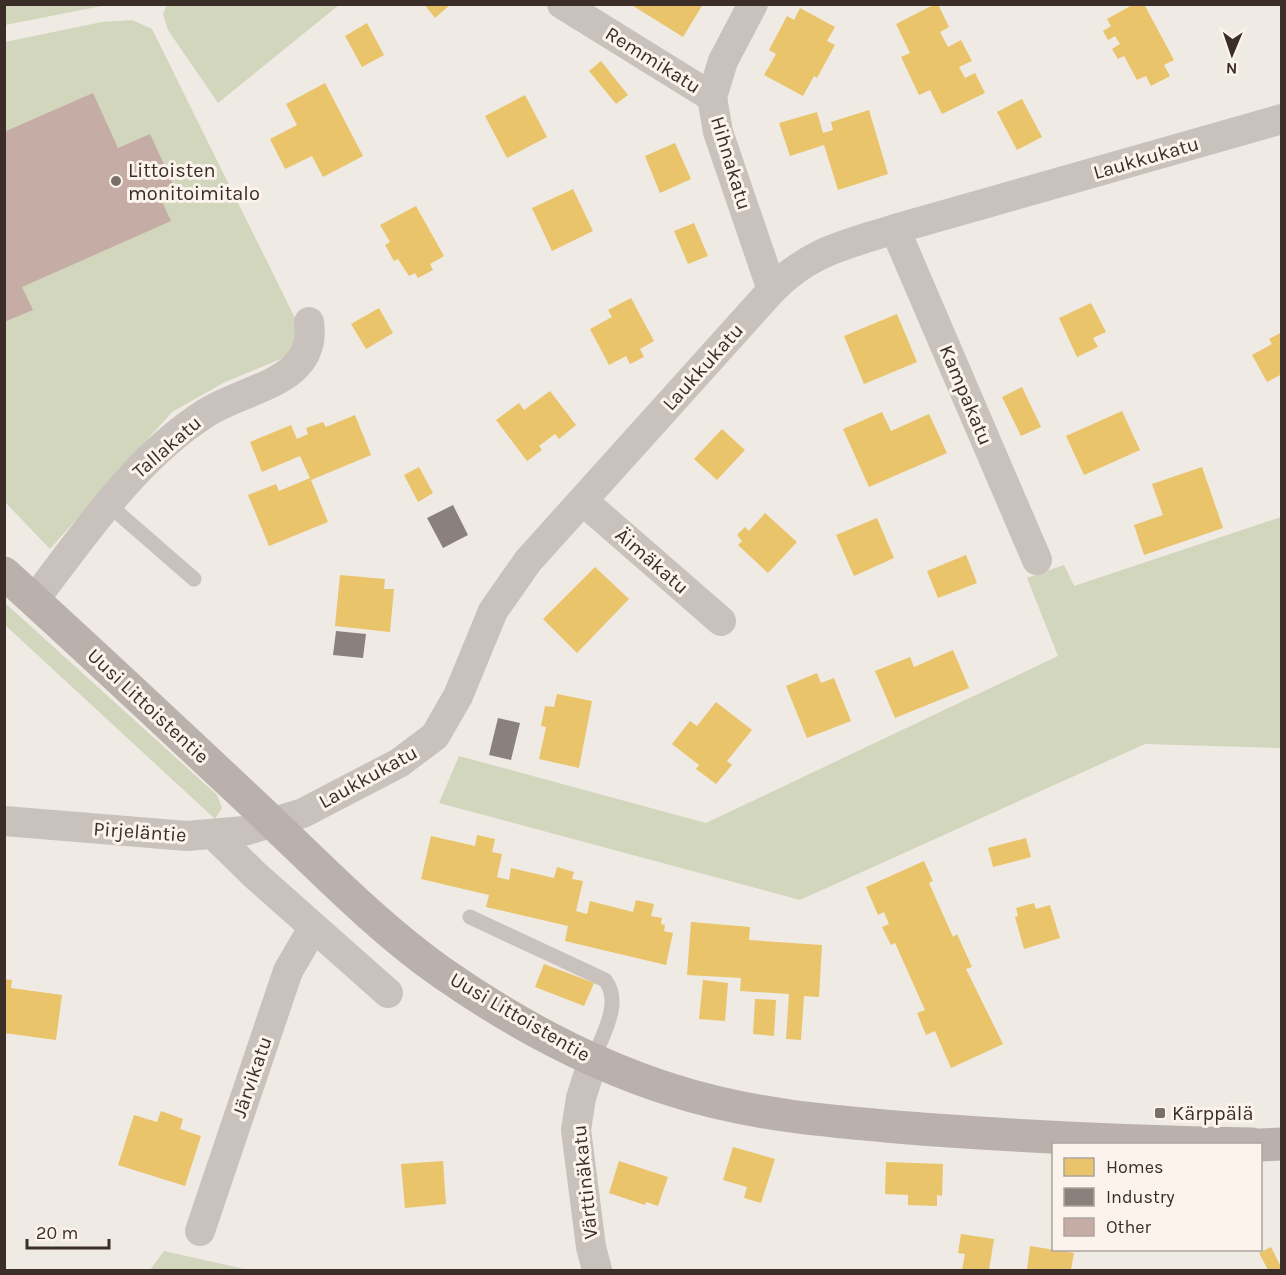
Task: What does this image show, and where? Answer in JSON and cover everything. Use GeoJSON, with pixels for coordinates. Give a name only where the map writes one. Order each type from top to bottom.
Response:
{"type":"FeatureCollection","features":[{"type":"Feature","properties":{"kind":"street","name":"Remmikatu"},"geometry":{"type":"LineString","coordinates":[[562,4],[712,98]]}},
{"type":"Feature","properties":{"kind":"street","name":"Hihnakatu"},"geometry":{"type":"LineString","coordinates":[[753,4],[723,61],[712,98],[718,132],[772,290]]}},
{"type":"Feature","properties":{"kind":"street","name":"Laukkukatu"},"geometry":{"type":"LineString","coordinates":[[274,824],[303,813],[399,763],[435,736],[451,710],[485,628],[503,594],[528,561],[772,290],[801,264],[817,255],[895,229],[1281,119]]}},
{"type":"Feature","properties":{"kind":"street","name":"Kampakatu"},"geometry":{"type":"LineString","coordinates":[[895,229],[1037,560]]}},
{"type":"Feature","properties":{"kind":"street","name":"Tallakatu"},"geometry":{"type":"LineString","coordinates":[[34,600],[143,463],[176,433],[210,410],[294,370],[306,354],[310,332],[309,322]]}},
{"type":"Feature","properties":{"kind":"street","name":"Äimäkatu"},"geometry":{"type":"LineString","coordinates":[[583,501],[721,621]]}},
{"type":"Feature","properties":{"kind":"street","name":"Uusi Littoistentie"},"geometry":{"type":"LineString","coordinates":[[4,573],[385,926],[440,971],[521,1023],[593,1060],[673,1091],[772,1113],[835,1123],[1047,1138],[1218,1143]]}},
{"type":"Feature","properties":{"kind":"street","name":"Pirjeläntie"},"geometry":{"type":"LineString","coordinates":[[4,821],[187,836],[214,835],[274,824]]}},
{"type":"Feature","properties":{"kind":"street"},"geometry":{"type":"LineString","coordinates":[[214,835],[313,928],[388,993]]}},
{"type":"Feature","properties":{"kind":"street","name":"Järvikatu"},"geometry":{"type":"LineString","coordinates":[[200,1231],[288,971],[313,928]]}},
{"type":"Feature","properties":{"kind":"street","name":"Värttinäkatu"},"geometry":{"type":"LineString","coordinates":[[593,1060],[581,1098],[576,1130],[591,1247],[597,1270]]}},
{"type":"Feature","properties":{"kind":"street"},"geometry":{"type":"LineString","coordinates":[[1262,1145],[1281,1144]]}},
{"type":"Feature","properties":{"kind":"lane"},"geometry":{"type":"LineString","coordinates":[[109,505],[194,579]]}},
{"type":"Feature","properties":{"kind":"lane"},"geometry":{"type":"LineString","coordinates":[[470,917],[605,980],[611,988],[614,1004],[593,1060]]}},
{"type":"Feature","properties":{"kind":"green space"},"geometry":{"type":"Polygon","coordinates":[[[5,4],[107,4],[107,5],[5,25],[5,4]]]}},
{"type":"Feature","properties":{"kind":"green space"},"geometry":{"type":"Polygon","coordinates":[[[167,4],[339,5],[218,103],[168,30],[163,14],[167,4]]]}},
{"type":"Feature","properties":{"kind":"green space","name":"Littoisten monitoimitalo"},"geometry":{"type":"Polygon","coordinates":[[[132,20],[152,29],[296,320],[293,354],[225,382],[172,412],[50,549],[5,502],[5,42],[102,22],[132,20]]]}},
{"type":"Feature","properties":{"kind":"green space"},"geometry":{"type":"Polygon","coordinates":[[[1281,517],[1281,748],[1145,744],[800,900],[439,803],[459,756],[706,823],[1058,656],[1027,578],[1064,565],[1074,586],[1281,517]]]}},
{"type":"Feature","properties":{"kind":"green space"},"geometry":{"type":"Polygon","coordinates":[[[4,602],[217,795],[222,808],[215,819],[5,625],[4,602]]]}},
{"type":"Feature","properties":{"kind":"green space"},"geometry":{"type":"Polygon","coordinates":[[[164,1251],[249,1270],[150,1270],[164,1251]]]}},
{"type":"Feature","properties":{"kind":"building: Homes"},"geometry":{"type":"Polygon","coordinates":[[[424,4],[451,4],[435,18],[424,4]]]}},
{"type":"Feature","properties":{"kind":"building: Homes"},"geometry":{"type":"Polygon","coordinates":[[[630,4],[703,4],[683,37],[630,4]]]}},
{"type":"Feature","properties":{"kind":"building: Homes"},"geometry":{"type":"Polygon","coordinates":[[[938,4],[949,27],[940,32],[948,47],[961,40],[972,61],[959,67],[965,78],[975,73],[985,93],[942,114],[930,90],[919,95],[901,57],[910,53],[896,24],[938,4]]]}},
{"type":"Feature","properties":{"kind":"building: Homes"},"geometry":{"type":"Polygon","coordinates":[[[1134,4],[1144,4],[1174,60],[1164,65],[1170,76],[1151,86],[1146,76],[1137,80],[1124,56],[1118,59],[1112,49],[1120,44],[1115,36],[1108,40],[1103,31],[1111,26],[1107,19],[1134,4]]]}},
{"type":"Feature","properties":{"kind":"building: Homes"},"geometry":{"type":"Polygon","coordinates":[[[800,8],[835,27],[827,41],[835,45],[817,78],[814,76],[803,96],[764,75],[776,54],[769,50],[787,16],[794,20],[800,8]]]}},
{"type":"Feature","properties":{"kind":"building: Homes"},"geometry":{"type":"Polygon","coordinates":[[[367,23],[384,55],[362,67],[345,36],[367,23]]]}},
{"type":"Feature","properties":{"kind":"building: Homes"},"geometry":{"type":"Polygon","coordinates":[[[601,61],[628,95],[616,104],[589,71],[601,61]]]}},
{"type":"Feature","properties":{"kind":"building: Homes"},"geometry":{"type":"Polygon","coordinates":[[[325,83],[363,156],[323,177],[312,156],[285,169],[270,139],[297,125],[286,104],[325,83]]]}},
{"type":"Feature","properties":{"kind":"building: Homes"},"geometry":{"type":"Polygon","coordinates":[[[525,95],[547,137],[507,158],[485,116],[525,95]]]}},
{"type":"Feature","properties":{"kind":"building: Homes"},"geometry":{"type":"Polygon","coordinates":[[[1022,99],[1042,137],[1017,150],[997,112],[1022,99]]]}},
{"type":"Feature","properties":{"kind":"building: Homes"},"geometry":{"type":"Polygon","coordinates":[[[869,110],[888,174],[838,190],[824,145],[790,156],[779,123],[817,112],[823,133],[833,130],[831,122],[869,110]]]}},
{"type":"Feature","properties":{"kind":"building: Homes"},"geometry":{"type":"Polygon","coordinates":[[[675,143],[691,179],[660,193],[645,156],[675,143]]]}},
{"type":"Feature","properties":{"kind":"building: Homes"},"geometry":{"type":"Polygon","coordinates":[[[573,189],[593,231],[552,251],[532,208],[573,189]]]}},
{"type":"Feature","properties":{"kind":"building: Homes"},"geometry":{"type":"Polygon","coordinates":[[[416,206],[444,256],[430,264],[433,270],[418,278],[415,273],[409,276],[398,259],[394,261],[385,245],[390,242],[380,225],[416,206]]]}},
{"type":"Feature","properties":{"kind":"building: Homes"},"geometry":{"type":"Polygon","coordinates":[[[694,223],[708,256],[688,264],[674,231],[694,223]]]}},
{"type":"Feature","properties":{"kind":"building: Homes"},"geometry":{"type":"Polygon","coordinates":[[[631,298],[654,341],[640,349],[644,357],[630,364],[626,356],[609,365],[590,329],[612,317],[608,310],[631,298]]]}},
{"type":"Feature","properties":{"kind":"building: Homes"},"geometry":{"type":"Polygon","coordinates":[[[1091,303],[1106,332],[1093,338],[1098,347],[1077,357],[1059,318],[1091,303]]]}},
{"type":"Feature","properties":{"kind":"building: Homes"},"geometry":{"type":"Polygon","coordinates":[[[379,308],[393,333],[366,349],[351,324],[379,308]]]}},
{"type":"Feature","properties":{"kind":"building: Homes"},"geometry":{"type":"Polygon","coordinates":[[[897,314],[917,362],[864,384],[844,336],[897,314]]]}},
{"type":"Feature","properties":{"kind":"building: Homes"},"geometry":{"type":"Polygon","coordinates":[[[1282,332],[1282,374],[1267,382],[1252,355],[1272,344],[1269,339],[1282,332]]]}},
{"type":"Feature","properties":{"kind":"building: Homes"},"geometry":{"type":"Polygon","coordinates":[[[1022,387],[1041,427],[1021,436],[1002,397],[1022,387]]]}},
{"type":"Feature","properties":{"kind":"building: Homes"},"geometry":{"type":"Polygon","coordinates":[[[550,391],[576,425],[559,439],[555,434],[539,446],[542,450],[527,461],[496,420],[519,403],[524,410],[550,391]]]}},
{"type":"Feature","properties":{"kind":"building: Homes"},"geometry":{"type":"Polygon","coordinates":[[[1122,411],[1140,450],[1084,475],[1066,436],[1122,411]]]}},
{"type":"Feature","properties":{"kind":"building: Homes"},"geometry":{"type":"Polygon","coordinates":[[[882,412],[891,431],[929,414],[947,453],[869,487],[843,429],[882,412]]]}},
{"type":"Feature","properties":{"kind":"building: Homes"},"geometry":{"type":"Polygon","coordinates":[[[355,415],[371,455],[311,480],[328,522],[269,546],[248,495],[276,484],[279,491],[310,478],[300,456],[262,472],[250,442],[291,425],[297,439],[308,434],[306,428],[323,422],[326,427],[355,415]]]}},
{"type":"Feature","properties":{"kind":"building: Homes"},"geometry":{"type":"Polygon","coordinates":[[[722,429],[745,450],[717,480],[694,459],[722,429]]]}},
{"type":"Feature","properties":{"kind":"building: Homes"},"geometry":{"type":"Polygon","coordinates":[[[419,467],[433,493],[418,502],[404,475],[419,467]]]}},
{"type":"Feature","properties":{"kind":"building: Homes"},"geometry":{"type":"Polygon","coordinates":[[[1202,467],[1223,528],[1144,555],[1134,525],[1163,515],[1152,484],[1202,467]]]}},
{"type":"Feature","properties":{"kind":"building: Homes"},"geometry":{"type":"Polygon","coordinates":[[[765,513],[797,542],[768,573],[738,545],[742,541],[737,535],[745,527],[749,531],[765,513]]]}},
{"type":"Feature","properties":{"kind":"building: Homes"},"geometry":{"type":"Polygon","coordinates":[[[877,518],[894,558],[854,576],[836,535],[877,518]]]}},
{"type":"Feature","properties":{"kind":"building: Homes"},"geometry":{"type":"Polygon","coordinates":[[[966,555],[977,583],[938,598],[927,571],[966,555]]]}},
{"type":"Feature","properties":{"kind":"building: Homes"},"geometry":{"type":"Polygon","coordinates":[[[595,567],[629,599],[577,653],[543,619],[595,567]]]}},
{"type":"Feature","properties":{"kind":"building: Homes"},"geometry":{"type":"Polygon","coordinates":[[[340,575],[385,579],[384,589],[394,589],[390,632],[335,626],[340,575]]]}},
{"type":"Feature","properties":{"kind":"building: Homes"},"geometry":{"type":"Polygon","coordinates":[[[953,650],[969,688],[895,718],[875,671],[910,657],[914,667],[953,650]]]}},
{"type":"Feature","properties":{"kind":"building: Homes"},"geometry":{"type":"Polygon","coordinates":[[[817,673],[821,683],[834,678],[851,721],[807,738],[786,686],[817,673]]]}},
{"type":"Feature","properties":{"kind":"building: Homes"},"geometry":{"type":"Polygon","coordinates":[[[557,694],[592,701],[579,768],[539,759],[546,727],[541,726],[545,706],[554,707],[557,694]]]}},
{"type":"Feature","properties":{"kind":"building: Homes"},"geometry":{"type":"Polygon","coordinates":[[[716,702],[752,730],[727,761],[732,765],[716,784],[696,769],[699,765],[672,744],[690,721],[697,726],[716,702]]]}},
{"type":"Feature","properties":{"kind":"building: Homes"},"geometry":{"type":"Polygon","coordinates":[[[477,835],[495,839],[492,852],[502,854],[497,877],[509,880],[511,868],[554,878],[557,867],[574,872],[572,879],[583,881],[576,911],[587,914],[590,901],[633,912],[636,900],[654,904],[651,916],[662,918],[661,924],[665,925],[664,931],[673,933],[666,965],[565,941],[568,926],[486,907],[489,895],[421,879],[431,836],[475,846],[477,835]]]}},
{"type":"Feature","properties":{"kind":"building: Homes"},"geometry":{"type":"Polygon","coordinates":[[[1026,838],[1031,857],[993,867],[988,848],[1026,838]]]}},
{"type":"Feature","properties":{"kind":"building: Homes"},"geometry":{"type":"Polygon","coordinates":[[[924,861],[933,881],[929,883],[953,937],[957,934],[972,967],[966,969],[1003,1044],[951,1068],[935,1031],[926,1035],[917,1013],[925,1010],[895,943],[891,945],[882,927],[889,924],[884,912],[878,915],[866,887],[924,861]]]}},
{"type":"Feature","properties":{"kind":"building: Homes"},"geometry":{"type":"Polygon","coordinates":[[[1034,903],[1036,909],[1050,905],[1060,938],[1024,949],[1015,917],[1018,916],[1016,908],[1034,903]]]}},
{"type":"Feature","properties":{"kind":"building: Homes"},"geometry":{"type":"Polygon","coordinates":[[[691,922],[750,927],[749,940],[822,945],[819,997],[804,996],[801,1040],[786,1039],[789,994],[740,991],[741,978],[687,975],[691,922]]]}},
{"type":"Feature","properties":{"kind":"building: Homes"},"geometry":{"type":"Polygon","coordinates":[[[544,964],[594,983],[584,1006],[535,987],[544,964]]]}},
{"type":"Feature","properties":{"kind":"building: Homes"},"geometry":{"type":"Polygon","coordinates":[[[4,979],[12,980],[11,988],[62,995],[56,1040],[4,1033],[4,979]]]}},
{"type":"Feature","properties":{"kind":"building: Homes"},"geometry":{"type":"Polygon","coordinates":[[[703,980],[728,983],[725,1021],[699,1019],[703,980]]]}},
{"type":"Feature","properties":{"kind":"building: Homes"},"geometry":{"type":"Polygon","coordinates":[[[755,999],[776,1000],[774,1036],[753,1034],[755,999]]]}},
{"type":"Feature","properties":{"kind":"building: Homes"},"geometry":{"type":"Polygon","coordinates":[[[161,1111],[183,1119],[180,1129],[201,1136],[185,1186],[118,1165],[134,1115],[157,1122],[161,1111]]]}},
{"type":"Feature","properties":{"kind":"building: Homes"},"geometry":{"type":"Polygon","coordinates":[[[733,1147],[775,1159],[761,1203],[744,1198],[747,1187],[723,1180],[733,1147]]]}},
{"type":"Feature","properties":{"kind":"building: Homes"},"geometry":{"type":"Polygon","coordinates":[[[443,1161],[446,1204],[405,1208],[401,1164],[443,1161]]]}},
{"type":"Feature","properties":{"kind":"building: Homes"},"geometry":{"type":"Polygon","coordinates":[[[619,1161],[668,1177],[658,1206],[646,1202],[645,1205],[609,1193],[619,1161]]]}},
{"type":"Feature","properties":{"kind":"building: Homes"},"geometry":{"type":"Polygon","coordinates":[[[886,1162],[943,1164],[942,1196],[937,1195],[937,1206],[908,1205],[908,1195],[885,1194],[886,1162]]]}},
{"type":"Feature","properties":{"kind":"building: Homes"},"geometry":{"type":"Polygon","coordinates":[[[961,1234],[994,1239],[989,1270],[962,1270],[965,1254],[958,1253],[961,1234]]]}},
{"type":"Feature","properties":{"kind":"building: Homes"},"geometry":{"type":"Polygon","coordinates":[[[1030,1246],[1074,1253],[1071,1270],[1027,1270],[1030,1246]]]}},
{"type":"Feature","properties":{"kind":"building: Homes"},"geometry":{"type":"Polygon","coordinates":[[[1271,1247],[1282,1270],[1268,1270],[1259,1253],[1271,1247]]]}},
{"type":"Feature","properties":{"kind":"building: Industry"},"geometry":{"type":"Polygon","coordinates":[[[453,505],[468,535],[443,548],[427,518],[453,505]]]}},
{"type":"Feature","properties":{"kind":"building: Industry"},"geometry":{"type":"Polygon","coordinates":[[[336,631],[366,634],[363,658],[333,655],[336,631]]]}},
{"type":"Feature","properties":{"kind":"building: Industry"},"geometry":{"type":"Polygon","coordinates":[[[498,718],[520,723],[511,760],[489,755],[498,718]]]}},
{"type":"Feature","properties":{"kind":"building: Other"},"geometry":{"type":"Polygon","coordinates":[[[93,93],[118,148],[150,134],[173,184],[157,191],[171,221],[22,287],[33,310],[4,322],[4,132],[93,93]]]}},
{"type":"Feature","properties":{"kind":"place","name":"Littoisten monitoimitalo"},"geometry":{"type":"Point","coordinates":[116,181]}},
{"type":"Feature","properties":{"kind":"place","name":"Kärppälä"},"geometry":{"type":"Point","coordinates":[1160,1113]}}]}
